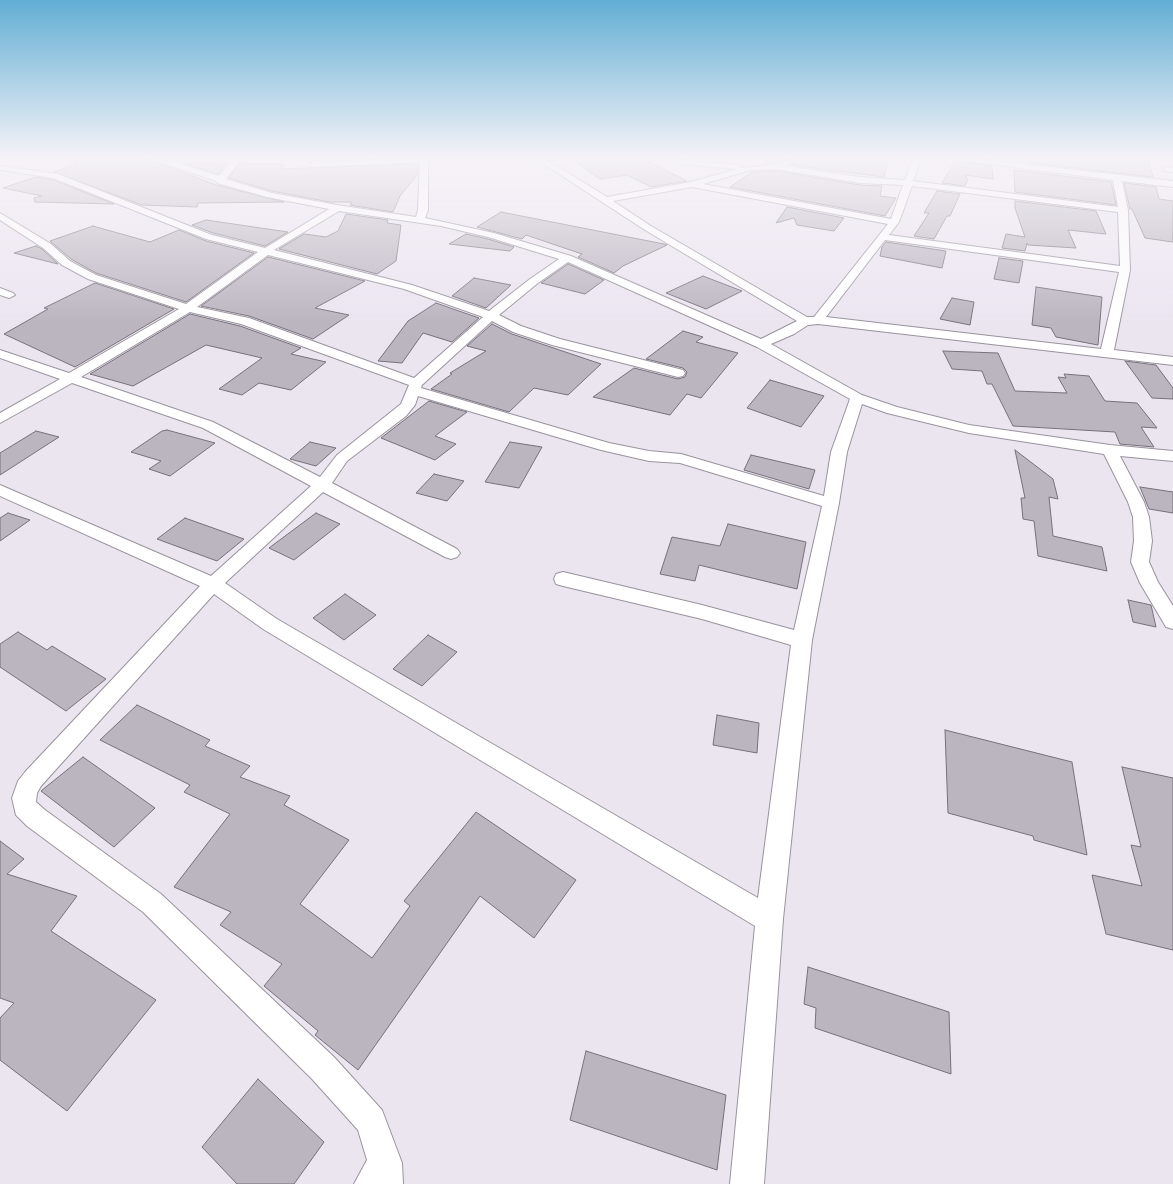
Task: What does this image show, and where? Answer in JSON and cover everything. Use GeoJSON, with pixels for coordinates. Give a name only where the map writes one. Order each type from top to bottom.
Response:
{"type":"FeatureCollection","features":[{"type":"Feature","properties":{"kind":"street"},"geometry":{"type":"LineString","coordinates":[[145,212],[209,238],[408,287],[491,316],[517,329],[556,342],[678,373]]}},
{"type":"Feature","properties":{"kind":"street"},"geometry":{"type":"LineString","coordinates":[[0,419],[188,308],[265,252],[330,212]]}},
{"type":"Feature","properties":{"kind":"street"},"geometry":{"type":"LineString","coordinates":[[364,212],[441,223],[491,235],[567,258],[761,344],[857,398],[892,410],[969,429],[1110,450],[1173,456]]}},
{"type":"Feature","properties":{"kind":"street"},"geometry":{"type":"LineString","coordinates":[[419,221],[422,212]]}},
{"type":"Feature","properties":{"kind":"street"},"geometry":{"type":"LineString","coordinates":[[624,212],[648,228],[811,320],[1107,352],[1173,361]]}},
{"type":"Feature","properties":{"kind":"street"},"geometry":{"type":"LineString","coordinates":[[842,212],[894,222]]}},
{"type":"Feature","properties":{"kind":"street"},"geometry":{"type":"LineString","coordinates":[[761,344],[811,320],[894,222],[898,212]]}},
{"type":"Feature","properties":{"kind":"street"},"geometry":{"type":"LineString","coordinates":[[1107,352],[1126,270],[1123,212]]}},
{"type":"Feature","properties":{"kind":"street"},"geometry":{"type":"LineString","coordinates":[[0,216],[47,246],[66,263],[92,277],[188,308],[245,321],[415,387],[606,447],[692,462],[831,503]]}},
{"type":"Feature","properties":{"kind":"street"},"geometry":{"type":"LineString","coordinates":[[881,237],[1126,270]]}},
{"type":"Feature","properties":{"kind":"street"},"geometry":{"type":"LineString","coordinates":[[381,1177],[372,1121],[323,1068],[152,903],[36,818],[25,807],[26,790],[33,779],[213,584],[323,484],[342,458],[401,414],[408,405],[415,387],[491,316],[534,281],[567,258]]}},
{"type":"Feature","properties":{"kind":"street"},"geometry":{"type":"LineString","coordinates":[[0,354],[208,425],[451,553]]}},
{"type":"Feature","properties":{"kind":"street"},"geometry":{"type":"LineString","coordinates":[[747,1184],[770,919],[802,640],[831,503],[839,452],[857,398]]}},
{"type":"Feature","properties":{"kind":"street"},"geometry":{"type":"LineString","coordinates":[[1110,450],[1142,517],[1143,541],[1140,562],[1149,583],[1173,622]]}},
{"type":"Feature","properties":{"kind":"street"},"geometry":{"type":"LineString","coordinates":[[0,490],[80,527],[213,584],[270,624],[770,919]]}},
{"type":"Feature","properties":{"kind":"street"},"geometry":{"type":"LineString","coordinates":[[563,579],[702,612],[802,640]]}},
{"type":"Feature","properties":{"kind":"building"},"geometry":{"type":"Polygon","coordinates":[[[502,212],[667,245],[623,266],[614,273],[578,257],[582,254],[526,235],[522,239],[477,227],[502,212]]]}},
{"type":"Feature","properties":{"kind":"building"},"geometry":{"type":"Polygon","coordinates":[[[783,212],[814,212],[844,218],[834,231],[797,225],[794,218],[776,223],[783,212]]]}},
{"type":"Feature","properties":{"kind":"building"},"geometry":{"type":"Polygon","coordinates":[[[865,212],[887,212],[885,216],[865,212]]]}},
{"type":"Feature","properties":{"kind":"building"},"geometry":{"type":"Polygon","coordinates":[[[952,212],[950,216],[947,216],[934,239],[914,236],[929,213],[924,213],[952,212]]]}},
{"type":"Feature","properties":{"kind":"building"},"geometry":{"type":"Polygon","coordinates":[[[1016,212],[1097,212],[1106,234],[1068,230],[1076,248],[1028,245],[1027,243],[1025,251],[1002,248],[1006,234],[1025,237],[1016,212]]]}},
{"type":"Feature","properties":{"kind":"building"},"geometry":{"type":"Polygon","coordinates":[[[1133,212],[1173,212],[1173,242],[1145,238],[1133,212]]]}},
{"type":"Feature","properties":{"kind":"building"},"geometry":{"type":"Polygon","coordinates":[[[346,214],[388,220],[387,223],[401,225],[396,261],[377,274],[279,249],[304,234],[326,237],[338,231],[346,214]]]}},
{"type":"Feature","properties":{"kind":"building"},"geometry":{"type":"Polygon","coordinates":[[[206,220],[288,232],[265,246],[213,233],[192,225],[206,220]]]}},
{"type":"Feature","properties":{"kind":"building"},"geometry":{"type":"Polygon","coordinates":[[[93,226],[150,242],[179,230],[206,241],[254,253],[186,302],[96,273],[71,259],[50,241],[93,226]]]}},
{"type":"Feature","properties":{"kind":"building"},"geometry":{"type":"Polygon","coordinates":[[[466,234],[514,247],[510,251],[449,244],[466,234]]]}},
{"type":"Feature","properties":{"kind":"building"},"geometry":{"type":"Polygon","coordinates":[[[886,242],[946,251],[942,268],[880,256],[882,247],[886,242]]]}},
{"type":"Feature","properties":{"kind":"building"},"geometry":{"type":"Polygon","coordinates":[[[36,246],[42,249],[58,264],[14,253],[36,246]]]}},
{"type":"Feature","properties":{"kind":"building"},"geometry":{"type":"Polygon","coordinates":[[[268,257],[365,281],[315,308],[349,315],[313,339],[249,316],[201,306],[268,257]]]}},
{"type":"Feature","properties":{"kind":"building"},"geometry":{"type":"Polygon","coordinates":[[[999,258],[1023,261],[1019,283],[994,279],[999,258]]]}},
{"type":"Feature","properties":{"kind":"building"},"geometry":{"type":"Polygon","coordinates":[[[568,264],[604,280],[585,294],[541,283],[568,264]]]}},
{"type":"Feature","properties":{"kind":"building"},"geometry":{"type":"Polygon","coordinates":[[[703,276],[742,291],[706,309],[666,293],[703,276]]]}},
{"type":"Feature","properties":{"kind":"building"},"geometry":{"type":"Polygon","coordinates":[[[474,278],[511,285],[486,308],[452,296],[474,278]]]}},
{"type":"Feature","properties":{"kind":"building"},"geometry":{"type":"Polygon","coordinates":[[[95,283],[174,309],[75,367],[4,334],[48,309],[44,308],[95,283]]]}},
{"type":"Feature","properties":{"kind":"building"},"geometry":{"type":"Polygon","coordinates":[[[1036,287],[1102,297],[1098,345],[1056,337],[1051,328],[1032,325],[1036,287]]]}},
{"type":"Feature","properties":{"kind":"building"},"geometry":{"type":"Polygon","coordinates":[[[952,298],[974,302],[970,325],[940,319],[952,298]]]}},
{"type":"Feature","properties":{"kind":"building"},"geometry":{"type":"Polygon","coordinates":[[[436,303],[479,318],[452,342],[423,333],[402,363],[378,361],[408,321],[436,303]]]}},
{"type":"Feature","properties":{"kind":"building"},"geometry":{"type":"Polygon","coordinates":[[[190,314],[240,326],[301,348],[291,354],[326,362],[291,390],[259,383],[242,395],[219,389],[262,358],[206,345],[133,386],[90,374],[190,314]]]}},
{"type":"Feature","properties":{"kind":"building"},"geometry":{"type":"Polygon","coordinates":[[[492,324],[512,334],[601,364],[568,395],[534,388],[509,412],[431,389],[452,374],[450,373],[486,351],[467,346],[492,324]]]}},
{"type":"Feature","properties":{"kind":"building"},"geometry":{"type":"Polygon","coordinates":[[[683,331],[703,337],[696,342],[738,353],[701,398],[687,394],[670,415],[593,397],[634,368],[678,379],[685,377],[687,372],[683,368],[646,359],[683,331]]]}},
{"type":"Feature","properties":{"kind":"building"},"geometry":{"type":"Polygon","coordinates":[[[943,351],[998,353],[1015,391],[1067,393],[1058,377],[1066,378],[1064,374],[1089,376],[1105,401],[1137,403],[1157,428],[1141,427],[1154,447],[1120,444],[1115,432],[1013,426],[992,384],[987,384],[982,371],[952,369],[943,351]]]}},
{"type":"Feature","properties":{"kind":"building"},"geometry":{"type":"Polygon","coordinates":[[[1125,361],[1156,365],[1173,388],[1173,399],[1152,398],[1125,361]]]}},
{"type":"Feature","properties":{"kind":"building"},"geometry":{"type":"Polygon","coordinates":[[[770,380],[824,396],[801,427],[747,408],[770,380]]]}},
{"type":"Feature","properties":{"kind":"building"},"geometry":{"type":"Polygon","coordinates":[[[429,401],[467,412],[435,436],[456,444],[435,460],[381,438],[429,401]]]}},
{"type":"Feature","properties":{"kind":"building"},"geometry":{"type":"Polygon","coordinates":[[[167,430],[215,443],[170,476],[149,469],[161,461],[131,452],[162,431],[167,430]]]}},
{"type":"Feature","properties":{"kind":"building"},"geometry":{"type":"Polygon","coordinates":[[[36,431],[59,437],[0,475],[0,453],[36,431]]]}},
{"type":"Feature","properties":{"kind":"building"},"geometry":{"type":"Polygon","coordinates":[[[310,442],[336,448],[316,466],[290,459],[310,442]]]}},
{"type":"Feature","properties":{"kind":"building"},"geometry":{"type":"Polygon","coordinates":[[[510,442],[542,447],[519,488],[485,482],[510,442]]]}},
{"type":"Feature","properties":{"kind":"building"},"geometry":{"type":"Polygon","coordinates":[[[1015,450],[1053,479],[1058,499],[1049,497],[1053,536],[1102,547],[1107,571],[1038,556],[1034,521],[1023,519],[1021,498],[1025,498],[1015,450]]]}},
{"type":"Feature","properties":{"kind":"building"},"geometry":{"type":"Polygon","coordinates":[[[751,455],[815,470],[809,489],[744,470],[751,455]]]}},
{"type":"Feature","properties":{"kind":"building"},"geometry":{"type":"Polygon","coordinates":[[[434,474],[464,481],[447,501],[416,493],[434,474]]]}},
{"type":"Feature","properties":{"kind":"building"},"geometry":{"type":"Polygon","coordinates":[[[1140,487],[1173,492],[1173,513],[1149,509],[1140,487]]]}},
{"type":"Feature","properties":{"kind":"building"},"geometry":{"type":"Polygon","coordinates":[[[8,513],[30,520],[0,541],[0,518],[8,513]]]}},
{"type":"Feature","properties":{"kind":"building"},"geometry":{"type":"Polygon","coordinates":[[[316,513],[340,524],[294,560],[269,548],[316,513]]]}},
{"type":"Feature","properties":{"kind":"building"},"geometry":{"type":"Polygon","coordinates":[[[185,518],[244,539],[217,561],[157,539],[185,518]]]}},
{"type":"Feature","properties":{"kind":"building"},"geometry":{"type":"Polygon","coordinates":[[[728,524],[806,542],[797,589],[699,565],[695,581],[660,574],[672,537],[720,546],[728,524]]]}},
{"type":"Feature","properties":{"kind":"building"},"geometry":{"type":"Polygon","coordinates":[[[345,594],[376,615],[344,640],[313,618],[345,594]]]}},
{"type":"Feature","properties":{"kind":"building"},"geometry":{"type":"Polygon","coordinates":[[[1128,600],[1151,605],[1156,627],[1133,622],[1128,600]]]}},
{"type":"Feature","properties":{"kind":"building"},"geometry":{"type":"Polygon","coordinates":[[[18,632],[47,650],[52,646],[106,679],[66,711],[0,667],[0,644],[18,632]]]}},
{"type":"Feature","properties":{"kind":"building"},"geometry":{"type":"Polygon","coordinates":[[[428,635],[457,652],[422,686],[393,669],[428,635]]]}},
{"type":"Feature","properties":{"kind":"building"},"geometry":{"type":"Polygon","coordinates":[[[137,705],[210,740],[205,746],[250,766],[240,777],[290,796],[284,805],[349,840],[300,904],[372,958],[410,906],[404,901],[476,812],[576,880],[534,938],[480,896],[358,1070],[315,1035],[318,1031],[264,986],[282,964],[220,925],[231,912],[174,887],[230,814],[184,792],[190,785],[100,740],[137,705]]]}},
{"type":"Feature","properties":{"kind":"building"},"geometry":{"type":"Polygon","coordinates":[[[717,715],[759,723],[757,753],[713,745],[717,715]]]}},
{"type":"Feature","properties":{"kind":"building"},"geometry":{"type":"Polygon","coordinates":[[[945,730],[1072,762],[1087,855],[1034,840],[1033,836],[948,813],[945,730]]]}},
{"type":"Feature","properties":{"kind":"building"},"geometry":{"type":"Polygon","coordinates":[[[83,757],[155,808],[114,847],[41,791],[83,757]]]}},
{"type":"Feature","properties":{"kind":"building"},"geometry":{"type":"Polygon","coordinates":[[[1122,767],[1173,778],[1173,950],[1106,934],[1092,875],[1142,886],[1131,845],[1141,847],[1122,767]]]}},
{"type":"Feature","properties":{"kind":"building"},"geometry":{"type":"Polygon","coordinates":[[[0,841],[24,859],[7,874],[77,896],[51,931],[156,1000],[67,1111],[0,1060],[0,1018],[14,1003],[0,998],[0,841]]]}},
{"type":"Feature","properties":{"kind":"building"},"geometry":{"type":"Polygon","coordinates":[[[808,967],[949,1012],[951,1074],[815,1028],[816,1008],[804,1004],[808,967]]]}},
{"type":"Feature","properties":{"kind":"building"},"geometry":{"type":"Polygon","coordinates":[[[586,1051],[726,1095],[717,1170],[570,1120],[586,1051]]]}},
{"type":"Feature","properties":{"kind":"building"},"geometry":{"type":"Polygon","coordinates":[[[258,1079],[324,1142],[294,1184],[237,1184],[202,1147],[258,1079]]]}}]}
